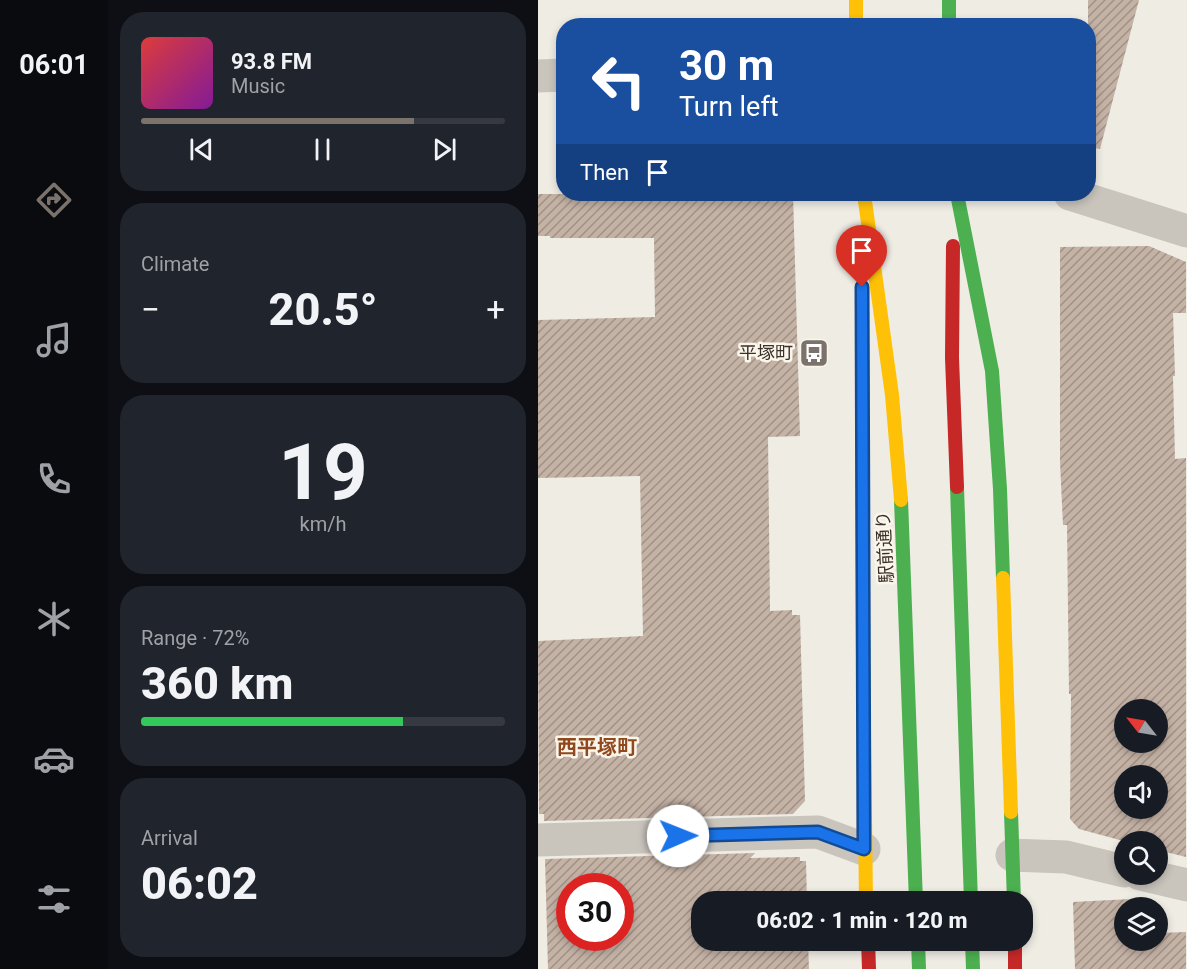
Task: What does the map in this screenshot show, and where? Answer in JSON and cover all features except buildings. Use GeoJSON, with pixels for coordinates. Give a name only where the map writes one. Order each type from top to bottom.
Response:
{"type":"FeatureCollection","features":[{"type":"Feature","properties":{"kind":"street"},"geometry":{"type":"LineString","coordinates":[[856,0],[856,18]]}},
{"type":"Feature","properties":{"kind":"street"},"geometry":{"type":"LineString","coordinates":[[949,0],[949,18]]}},
{"type":"Feature","properties":{"kind":"street"},"geometry":{"type":"LineString","coordinates":[[538,76],[556,75]]}},
{"type":"Feature","properties":{"kind":"street"},"geometry":{"type":"LineString","coordinates":[[863,201],[866,891]]}},
{"type":"Feature","properties":{"kind":"street","name":"駅前通り"},"geometry":{"type":"LineString","coordinates":[[864,201],[892,395],[903,525],[916,891]]}},
{"type":"Feature","properties":{"kind":"street"},"geometry":{"type":"LineString","coordinates":[[955,201],[952,358],[971,891]]}},
{"type":"Feature","properties":{"kind":"street"},"geometry":{"type":"LineString","coordinates":[[956,201],[992,371],[1000,489],[1014,891]]}},
{"type":"Feature","properties":{"kind":"street"},"geometry":{"type":"LineString","coordinates":[[1092,201],[1186,231]]}},
{"type":"Feature","properties":{"kind":"street"},"geometry":{"type":"LineString","coordinates":[[538,840],[818,832],[864,849]]}},
{"type":"Feature","properties":{"kind":"street"},"geometry":{"type":"LineString","coordinates":[[1012,855],[1066,857],[1114,869]]}},
{"type":"Feature","properties":{"kind":"street"},"geometry":{"type":"LineString","coordinates":[[1168,881],[1186,885]]}},
{"type":"Feature","properties":{"kind":"street"},"geometry":{"type":"LineString","coordinates":[[868,951],[869,969]]}},
{"type":"Feature","properties":{"kind":"street"},"geometry":{"type":"LineString","coordinates":[[918,951],[919,969]]}},
{"type":"Feature","properties":{"kind":"street"},"geometry":{"type":"LineString","coordinates":[[972,951],[973,969]]}},
{"type":"Feature","properties":{"kind":"street"},"geometry":{"type":"LineString","coordinates":[[1015,951],[1015,969]]}},
{"type":"Feature","properties":{"kind":"traffic: fast"},"geometry":{"type":"LineString","coordinates":[[949,0],[949,18]]}},
{"type":"Feature","properties":{"kind":"traffic: fast"},"geometry":{"type":"LineString","coordinates":[[958,201],[992,371],[1003,578]]}},
{"type":"Feature","properties":{"kind":"traffic: fast"},"geometry":{"type":"LineString","coordinates":[[862,306],[863,651]]}},
{"type":"Feature","properties":{"kind":"traffic: fast"},"geometry":{"type":"LineString","coordinates":[[957,487],[971,891]]}},
{"type":"Feature","properties":{"kind":"traffic: fast"},"geometry":{"type":"LineString","coordinates":[[901,500],[916,891]]}},
{"type":"Feature","properties":{"kind":"traffic: fast"},"geometry":{"type":"LineString","coordinates":[[1011,812],[1014,891]]}},
{"type":"Feature","properties":{"kind":"traffic: fast"},"geometry":{"type":"LineString","coordinates":[[918,951],[919,969]]}},
{"type":"Feature","properties":{"kind":"traffic: fast"},"geometry":{"type":"LineString","coordinates":[[972,951],[973,969]]}},
{"type":"Feature","properties":{"kind":"traffic: slow"},"geometry":{"type":"LineString","coordinates":[[856,0],[856,18]]}},
{"type":"Feature","properties":{"kind":"traffic: slow"},"geometry":{"type":"LineString","coordinates":[[865,201],[892,395],[901,500]]}},
{"type":"Feature","properties":{"kind":"traffic: slow"},"geometry":{"type":"LineString","coordinates":[[1003,578],[1011,812]]}},
{"type":"Feature","properties":{"kind":"traffic: slow"},"geometry":{"type":"LineString","coordinates":[[863,651],[866,891]]}},
{"type":"Feature","properties":{"kind":"traffic: jam"},"geometry":{"type":"LineString","coordinates":[[953,246],[952,358],[957,487]]}},
{"type":"Feature","properties":{"kind":"traffic: jam"},"geometry":{"type":"LineString","coordinates":[[868,951],[869,969]]}},
{"type":"Feature","properties":{"kind":"traffic: jam"},"geometry":{"type":"LineString","coordinates":[[1015,951],[1015,969]]}},
{"type":"Feature","properties":{"kind":"place","name":"平塚町"},"geometry":{"type":"Point","coordinates":[814,353]}},
{"type":"Feature","properties":{"kind":"district","name":"西平塚町"},"geometry":{"type":"Point","coordinates":[597,747]}},
{"type":"Feature","properties":{"kind":"route"},"geometry":{"type":"LineString","coordinates":[[678,836],[818,832],[864,849],[862,287]]}}]}
